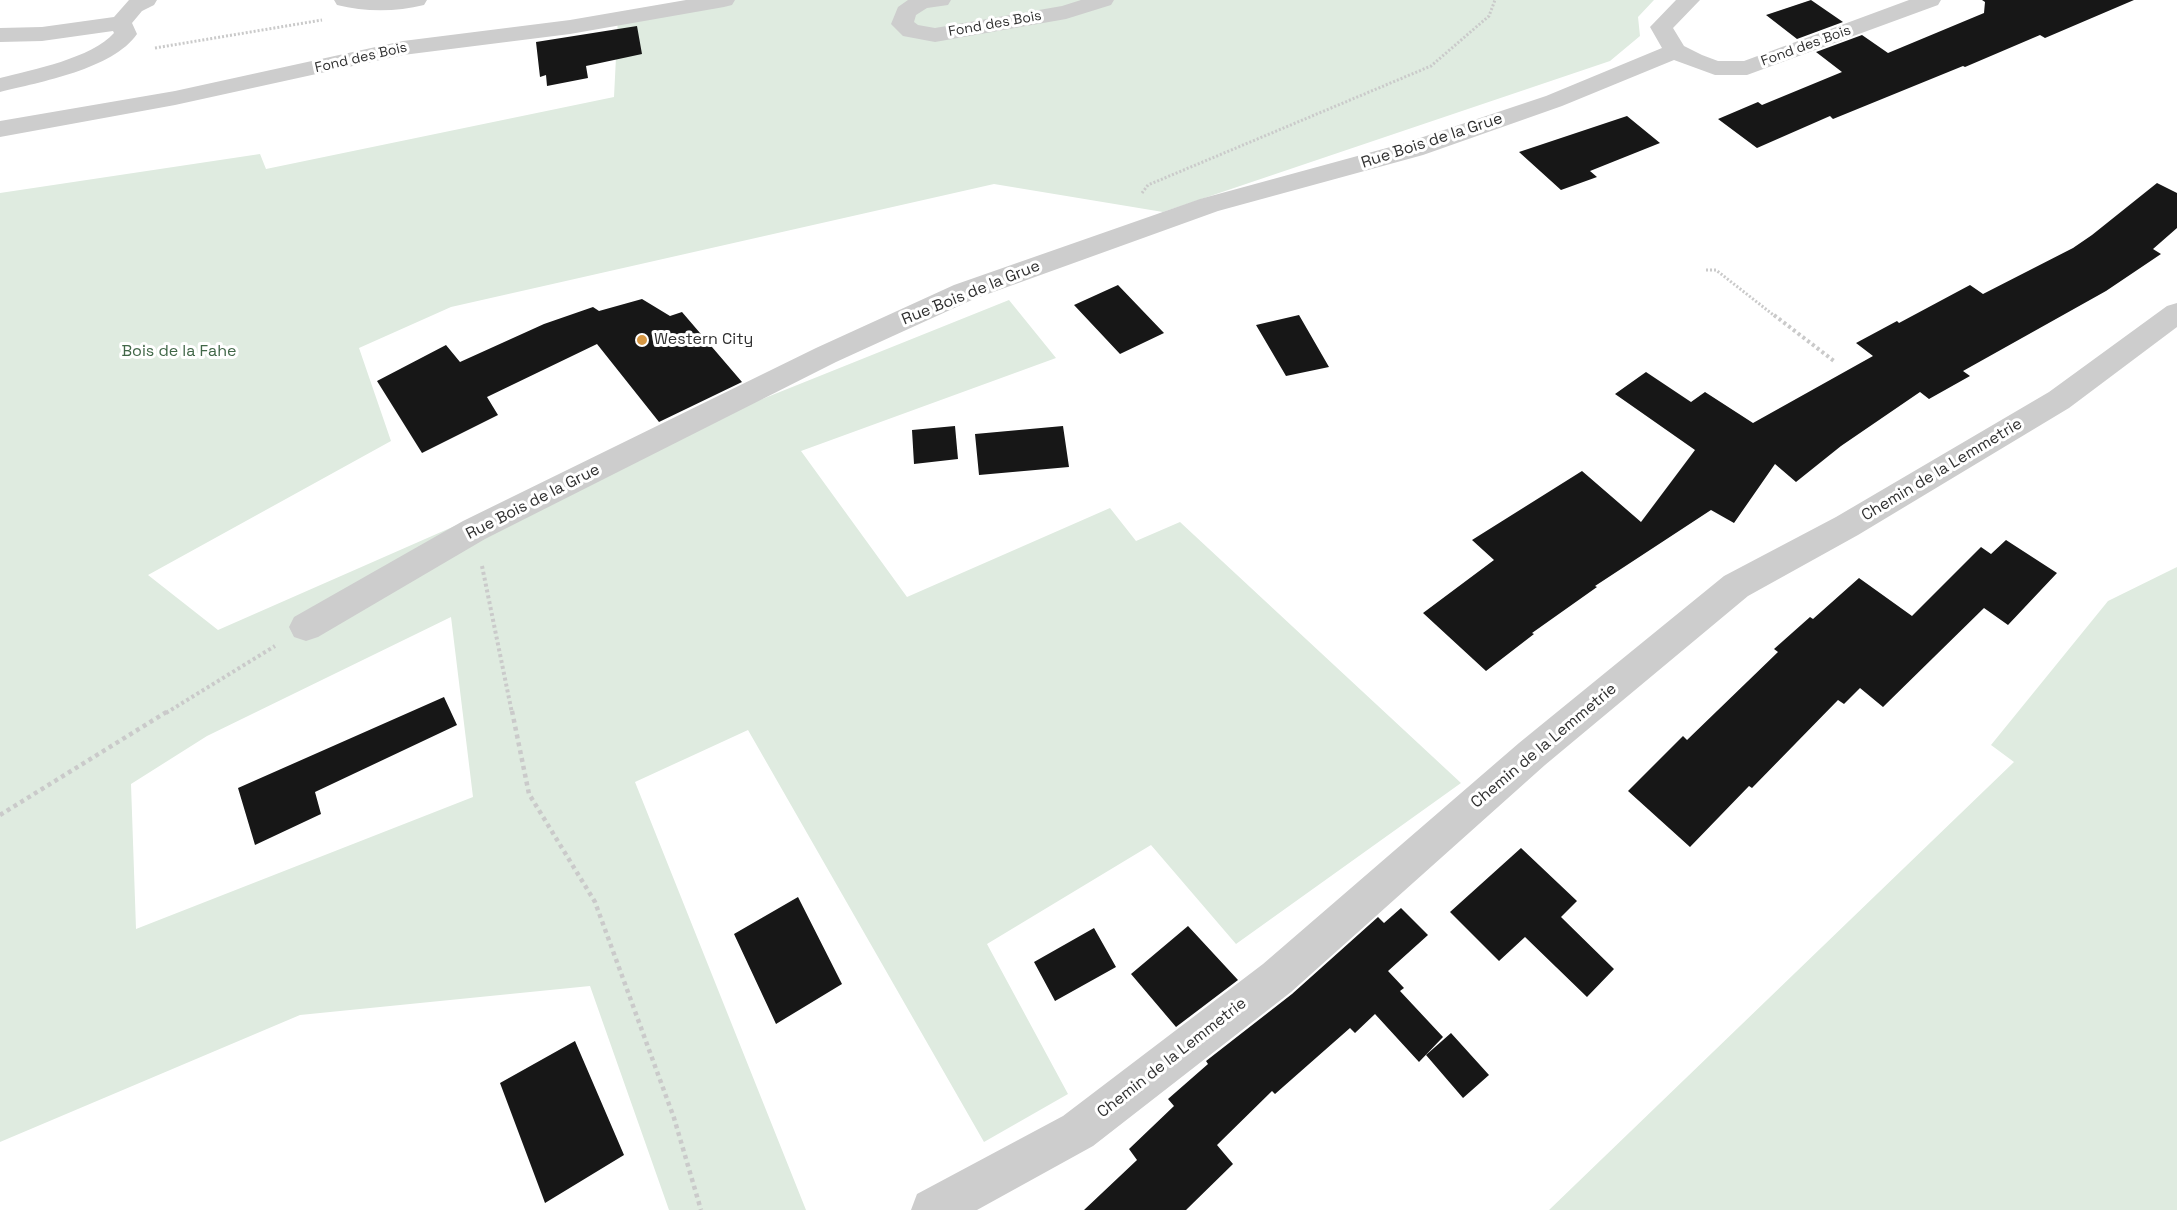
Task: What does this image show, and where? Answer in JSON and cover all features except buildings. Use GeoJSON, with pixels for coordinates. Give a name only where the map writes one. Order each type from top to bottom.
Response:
{"type":"FeatureCollection","features":[{"type":"Feature","properties":{"kind":"street"},"geometry":{"type":"LineString","coordinates":[[0,35],[42,34],[121,23],[134,6],[146,0]]}},
{"type":"Feature","properties":{"kind":"street"},"geometry":{"type":"LineString","coordinates":[[345,0],[368,4],[416,0]]}},
{"type":"Feature","properties":{"kind":"street","name":"Fond des Bois"},"geometry":{"type":"LineString","coordinates":[[0,129],[186,96],[403,48],[570,27],[724,0]]}},
{"type":"Feature","properties":{"kind":"street","name":"Fond des Bois"},"geometry":{"type":"LineString","coordinates":[[940,0],[919,3],[908,9],[902,24],[911,31],[935,35],[1066,12],[1103,0]]}},
{"type":"Feature","properties":{"kind":"street"},"geometry":{"type":"LineString","coordinates":[[1675,51],[1661,27],[1689,0]]}},
{"type":"Feature","properties":{"kind":"street","name":"Fond des Bois"},"geometry":{"type":"LineString","coordinates":[[1675,51],[1715,68],[1747,68],[1930,0]]}},
{"type":"Feature","properties":{"kind":"street"},"geometry":{"type":"LineString","coordinates":[[0,85],[60,69],[123,40],[126,34],[121,23]]}},
{"type":"Feature","properties":{"kind":"street","name":"Rue Bois de la Grue"},"geometry":{"type":"LineString","coordinates":[[306,627],[474,530],[826,355],[973,289],[1209,205],[1414,149],[1554,101],[1675,51]]}},
{"type":"Feature","properties":{"kind":"street","name":"Chemin de la Lemmetrie"},"geometry":{"type":"LineString","coordinates":[[933,1210],[1078,1131],[1267,985],[1532,754],[1736,586],[1847,526],[2060,400],[2177,313]]}},
{"type":"Feature","properties":{"kind":"path"},"geometry":{"type":"LineString","coordinates":[[1192,167],[1431,66],[1489,16],[1495,0]]}},
{"type":"Feature","properties":{"kind":"path"},"geometry":{"type":"LineString","coordinates":[[91,56],[174,46],[340,17],[368,4]]}},
{"type":"Feature","properties":{"kind":"path"},"geometry":{"type":"LineString","coordinates":[[1707,270],[1716,270],[1834,361]]}},
{"type":"Feature","properties":{"kind":"path"},"geometry":{"type":"LineString","coordinates":[[474,530],[529,795],[595,902],[674,1118],[701,1210]]}},
{"type":"Feature","properties":{"kind":"path"},"geometry":{"type":"LineString","coordinates":[[0,815],[306,627]]}},
{"type":"Feature","properties":{"kind":"green space","name":"Bois de la Fahe"},"geometry":{"type":"Polygon","coordinates":[[[724,0],[1654,0],[1638,17],[1640,36],[1610,61],[1163,212],[994,184],[451,307],[359,348],[391,441],[148,575],[218,630],[548,485],[1009,300],[1056,358],[801,451],[907,597],[1110,508],[1136,541],[1180,522],[1461,783],[1236,944],[1151,845],[987,944],[1068,1094],[984,1142],[748,730],[635,782],[806,1210],[669,1210],[590,986],[300,1015],[0,1142],[0,193],[260,154],[266,169],[614,97],[618,17],[724,0]],[[451,617],[207,736],[131,784],[136,929],[473,797],[451,617]]]}},
{"type":"Feature","properties":{"kind":"green space"},"geometry":{"type":"Polygon","coordinates":[[[2177,567],[2177,1210],[1549,1210],[2014,762],[1991,745],[2108,601],[2177,567]]]}},
{"type":"Feature","properties":{"kind":"place","name":"Western City"},"geometry":{"type":"Point","coordinates":[642,340]}}]}
